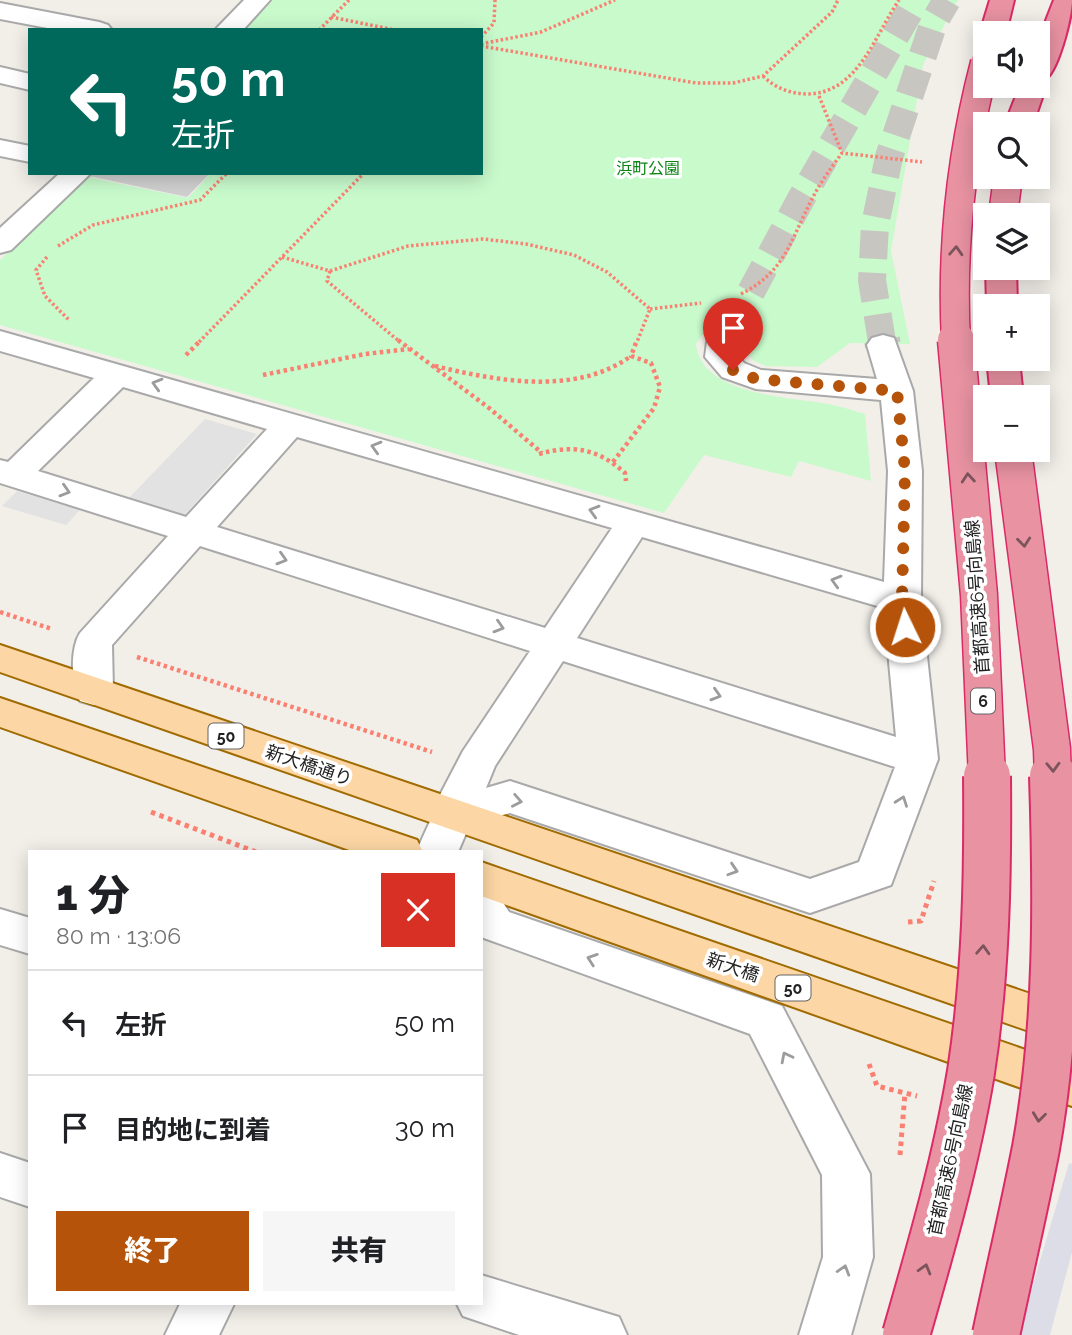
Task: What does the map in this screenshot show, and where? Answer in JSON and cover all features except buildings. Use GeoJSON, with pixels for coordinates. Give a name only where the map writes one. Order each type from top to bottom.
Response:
{"type":"FeatureCollection","features":[{"type":"Feature","properties":{"kind":"highway"},"geometry":{"type":"LineString","coordinates":[[996,21],[1002,0]]}},
{"type":"Feature","properties":{"kind":"highway"},"geometry":{"type":"LineString","coordinates":[[1036,21],[1040,0]]}},
{"type":"Feature","properties":{"kind":"highway"},"geometry":{"type":"LineString","coordinates":[[1050,43],[1066,0]]}},
{"type":"Feature","properties":{"kind":"highway","name":"首都高速6号向島線"},"geometry":{"type":"LineString","coordinates":[[906,1335],[940,1215],[961,1124],[976,1035],[983,958],[988,813],[979,594],[957,363],[954,274],[959,191],[976,98]]}},
{"type":"Feature","properties":{"kind":"highway"},"geometry":{"type":"LineString","coordinates":[[996,1335],[1036,1146],[1049,1030],[1057,901],[1052,749],[1015,462]]}},
{"type":"Feature","properties":{"kind":"main road","name":"新大橋通り"},"geometry":{"type":"LineString","coordinates":[[0,658],[1072,1027]]}},
{"type":"Feature","properties":{"kind":"main road"},"geometry":{"type":"LineString","coordinates":[[0,712],[396,850]]}},
{"type":"Feature","properties":{"kind":"main road","name":"新大橋"},"geometry":{"type":"LineString","coordinates":[[492,891],[1072,1086]]}},
{"type":"Feature","properties":{"kind":"street"},"geometry":{"type":"LineString","coordinates":[[230,28],[258,0]]}},
{"type":"Feature","properties":{"kind":"street"},"geometry":{"type":"LineString","coordinates":[[0,11],[94,22]]}},
{"type":"Feature","properties":{"kind":"street"},"geometry":{"type":"LineString","coordinates":[[0,75],[28,82]]}},
{"type":"Feature","properties":{"kind":"street"},"geometry":{"type":"LineString","coordinates":[[0,148],[28,154]]}},
{"type":"Feature","properties":{"kind":"street"},"geometry":{"type":"LineString","coordinates":[[4,235],[75,175]]}},
{"type":"Feature","properties":{"kind":"street"},"geometry":{"type":"LineString","coordinates":[[731,329],[723,342],[721,357],[733,370],[756,379],[897,391]]}},
{"type":"Feature","properties":{"kind":"street"},"geometry":{"type":"LineString","coordinates":[[0,341],[902,600]]}},
{"type":"Feature","properties":{"kind":"street"},"geometry":{"type":"LineString","coordinates":[[451,814],[510,797],[810,896],[876,873],[918,759],[902,600],[905,471],[897,391],[883,345]]}},
{"type":"Feature","properties":{"kind":"street"},"geometry":{"type":"LineString","coordinates":[[8,473],[118,373]]}},
{"type":"Feature","properties":{"kind":"street"},"geometry":{"type":"LineString","coordinates":[[94,691],[93,642],[291,423]]}},
{"type":"Feature","properties":{"kind":"street"},"geometry":{"type":"LineString","coordinates":[[8,473],[918,759]]}},
{"type":"Feature","properties":{"kind":"street"},"geometry":{"type":"LineString","coordinates":[[438,850],[451,814],[477,762],[634,522]]}},
{"type":"Feature","properties":{"kind":"street"},"geometry":{"type":"LineString","coordinates":[[492,891],[494,924],[766,1020],[846,1174],[848,1257],[825,1335]]}},
{"type":"Feature","properties":{"kind":"street"},"geometry":{"type":"LineString","coordinates":[[0,927],[28,935]]}},
{"type":"Feature","properties":{"kind":"street"},"geometry":{"type":"LineString","coordinates":[[0,1175],[28,1184]]}},
{"type":"Feature","properties":{"kind":"street"},"geometry":{"type":"LineString","coordinates":[[483,1299],[601,1335]]}},
{"type":"Feature","properties":{"kind":"street"},"geometry":{"type":"LineString","coordinates":[[191,1335],[207,1305]]}},
{"type":"Feature","properties":{"kind":"path"},"geometry":{"type":"LineString","coordinates":[[321,28],[349,0]]}},
{"type":"Feature","properties":{"kind":"path"},"geometry":{"type":"LineString","coordinates":[[483,35],[494,23],[495,0]]}},
{"type":"Feature","properties":{"kind":"path"},"geometry":{"type":"LineString","coordinates":[[483,45],[541,32],[615,0]]}},
{"type":"Feature","properties":{"kind":"path"},"geometry":{"type":"LineString","coordinates":[[483,45],[696,83],[733,83],[763,76],[832,12],[838,0]]}},
{"type":"Feature","properties":{"kind":"path"},"geometry":{"type":"LineString","coordinates":[[763,76],[771,85],[792,92],[819,96],[837,89],[849,80],[899,0]]}},
{"type":"Feature","properties":{"kind":"path"},"geometry":{"type":"LineString","coordinates":[[331,18],[384,28]]}},
{"type":"Feature","properties":{"kind":"path"},"geometry":{"type":"LineString","coordinates":[[819,96],[842,153]]}},
{"type":"Feature","properties":{"kind":"path"},"geometry":{"type":"LineString","coordinates":[[842,153],[922,162]]}},
{"type":"Feature","properties":{"kind":"path"},"geometry":{"type":"LineString","coordinates":[[730,297],[765,282],[784,261],[810,202],[842,153]]}},
{"type":"Feature","properties":{"kind":"path"},"geometry":{"type":"LineString","coordinates":[[55,247],[93,225],[200,200],[225,175]]}},
{"type":"Feature","properties":{"kind":"path"},"geometry":{"type":"LineString","coordinates":[[183,358],[362,175]]}},
{"type":"Feature","properties":{"kind":"path"},"geometry":{"type":"LineString","coordinates":[[282,257],[330,271],[408,246],[483,239],[526,244],[574,255],[607,272],[650,309],[708,302]]}},
{"type":"Feature","properties":{"kind":"path"},"geometry":{"type":"LineString","coordinates":[[48,255],[36,270],[45,296],[76,327]]}},
{"type":"Feature","properties":{"kind":"path"},"geometry":{"type":"LineString","coordinates":[[330,271],[327,281],[354,307],[507,420],[542,453]]}},
{"type":"Feature","properties":{"kind":"path"},"geometry":{"type":"LineString","coordinates":[[433,365],[469,375],[526,380],[571,378],[608,370],[631,356],[650,309]]}},
{"type":"Feature","properties":{"kind":"path"},"geometry":{"type":"LineString","coordinates":[[251,378],[365,354],[410,349]]}},
{"type":"Feature","properties":{"kind":"path"},"geometry":{"type":"LineString","coordinates":[[613,462],[654,408],[660,387],[651,363],[631,356]]}},
{"type":"Feature","properties":{"kind":"path"},"geometry":{"type":"LineString","coordinates":[[877,1086],[920,1097]]}},
{"type":"Feature","properties":{"kind":"shaded area"},"geometry":{"type":"Polygon","coordinates":[[[90,175],[208,175],[187,197],[90,175]]]}},
{"type":"Feature","properties":{"kind":"shaded area"},"geometry":{"type":"Polygon","coordinates":[[[205,419],[257,434],[180,520],[126,501],[205,419]]]}},
{"type":"Feature","properties":{"kind":"shaded area"},"geometry":{"type":"Polygon","coordinates":[[[17,491],[80,510],[66,525],[2,506],[17,491]]]}},
{"type":"Feature","properties":{"kind":"shaded area"},"geometry":{"type":"Polygon","coordinates":[[[1069,1163],[1072,1164],[1072,1252],[1050,1335],[1018,1335],[1069,1163]]]}},
{"type":"Feature","properties":{"kind":"green space","name":"浜町公園"},"geometry":{"type":"Polygon","coordinates":[[[273,0],[958,0],[923,65],[891,251],[910,344],[850,343],[817,367],[766,366],[754,361],[746,352],[745,345],[751,334],[711,323],[696,344],[701,361],[728,383],[767,395],[828,404],[865,414],[871,481],[799,461],[791,477],[704,455],[664,513],[0,325],[0,260],[88,177],[188,198],[209,175],[483,175],[483,28],[245,28],[273,0]]]}},
{"type":"Feature","properties":{"kind":"tunnel"},"geometry":{"type":"LineString","coordinates":[[731,329],[802,197],[916,0]]}},
{"type":"Feature","properties":{"kind":"tunnel"},"geometry":{"type":"LineString","coordinates":[[882,342],[872,280],[875,225],[889,157],[934,22],[947,0]]}},
{"type":"Feature","properties":{"kind":"tunnel"},"geometry":{"type":"LineString","coordinates":[[882,340],[883,345]]}},
{"type":"Feature","properties":{"kind":"route"},"geometry":{"type":"LineString","coordinates":[[733,370],[756,379],[897,391],[905,471],[902,600],[905,627]]}}]}
